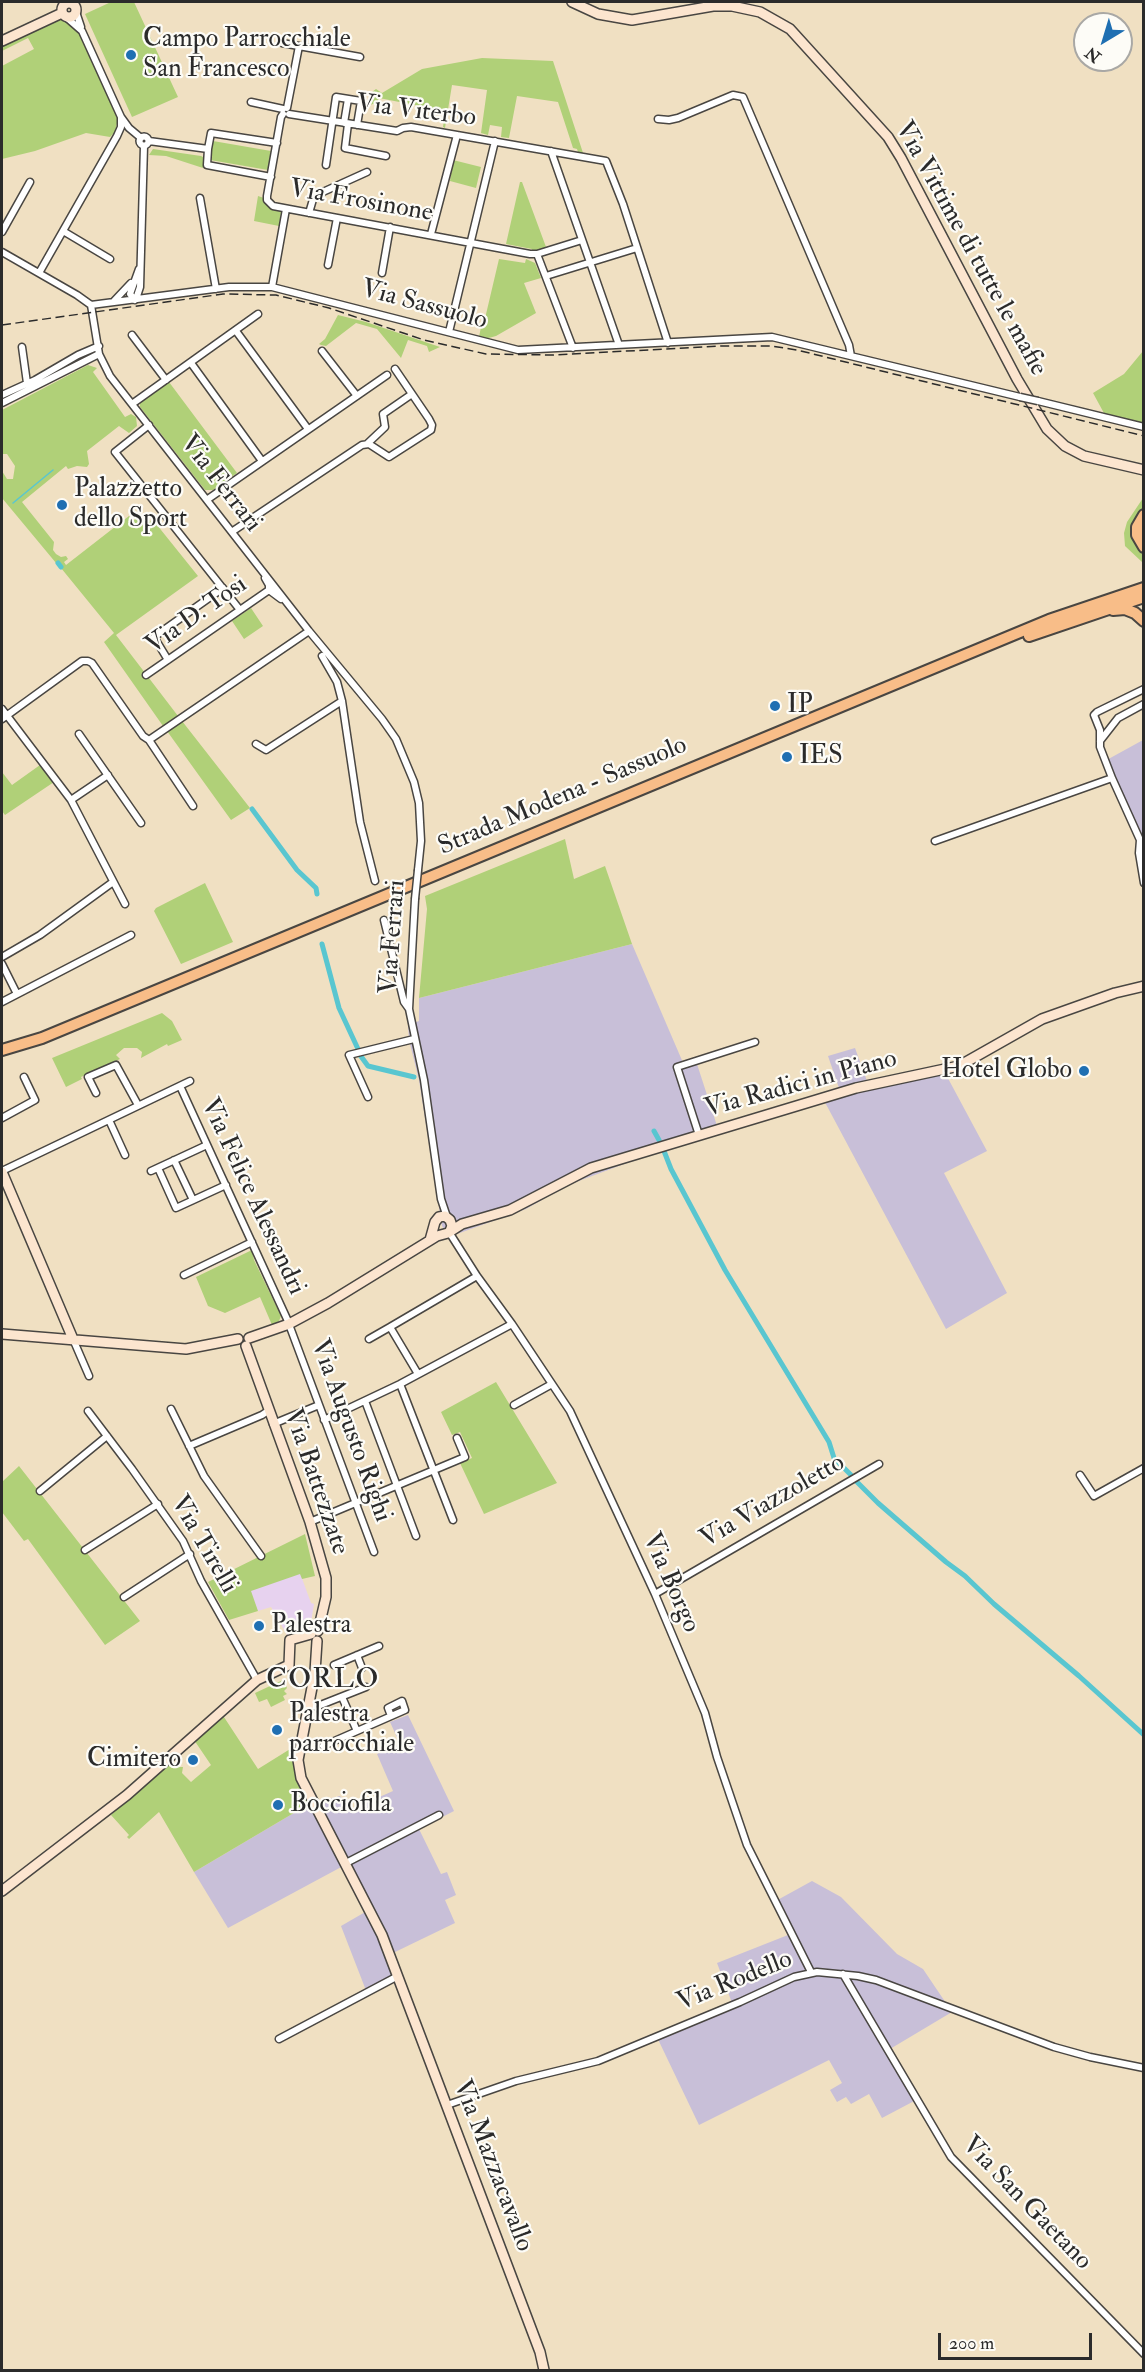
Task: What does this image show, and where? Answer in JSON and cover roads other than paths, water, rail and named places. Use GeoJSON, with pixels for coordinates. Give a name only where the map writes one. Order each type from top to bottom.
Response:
{"type":"FeatureCollection","features":[{"type":"Feature","properties":{"kind":"highway"},"geometry":{"type":"LineString","coordinates":[[1143,515],[1137,527],[1137,535],[1143,547]]}},
{"type":"Feature","properties":{"kind":"highway"},"geometry":{"type":"LineString","coordinates":[[1049,620],[1068,609],[1106,593],[1143,581]]}},
{"type":"Feature","properties":{"kind":"highway","name":"Strada Modena - Sassuolo"},"geometry":{"type":"LineString","coordinates":[[2,1050],[42,1038],[1049,620],[1143,588]]}},
{"type":"Feature","properties":{"kind":"highway","name":"Strada Modena - Sassuolo"},"geometry":{"type":"LineString","coordinates":[[2,1057],[54,1039],[1051,627],[1143,597]]}},
{"type":"Feature","properties":{"kind":"highway"},"geometry":{"type":"LineString","coordinates":[[1095,613],[1125,609],[1143,621]]}},
{"type":"Feature","properties":{"kind":"street","name":"Via Vittime di tutte le mafie"},"geometry":{"type":"LineString","coordinates":[[572,2],[598,14],[632,20],[713,6],[732,6],[760,12],[789,29],[875,121],[897,151],[1017,379],[1047,429],[1065,446],[1084,456],[1142,471]]}},
{"type":"Feature","properties":{"kind":"street"},"geometry":{"type":"LineString","coordinates":[[65,9],[73,16],[78,7]]}},
{"type":"Feature","properties":{"kind":"street"},"geometry":{"type":"LineString","coordinates":[[78,7],[82,31]]}},
{"type":"Feature","properties":{"kind":"street"},"geometry":{"type":"LineString","coordinates":[[65,9],[82,31],[121,117],[141,138],[147,138],[140,282],[139,294],[135,300],[130,294],[136,275]]}},
{"type":"Feature","properties":{"kind":"street"},"geometry":{"type":"LineString","coordinates":[[2,41],[65,9]]}},
{"type":"Feature","properties":{"kind":"street"},"geometry":{"type":"LineString","coordinates":[[282,43],[360,57]]}},
{"type":"Feature","properties":{"kind":"street","name":"Via Frosinone"},"geometry":{"type":"LineString","coordinates":[[299,46],[277,143],[267,200],[273,206],[537,254]]}},
{"type":"Feature","properties":{"kind":"street"},"geometry":{"type":"LineString","coordinates":[[658,119],[678,118],[733,95],[743,98],[849,345],[851,356]]}},
{"type":"Feature","properties":{"kind":"street"},"geometry":{"type":"LineString","coordinates":[[332,121],[336,97],[361,101],[357,125]]}},
{"type":"Feature","properties":{"kind":"street"},"geometry":{"type":"LineString","coordinates":[[348,99],[345,148],[386,156]]}},
{"type":"Feature","properties":{"kind":"street","name":"Via Viterbo"},"geometry":{"type":"LineString","coordinates":[[250,102],[332,121],[397,131],[411,127],[603,160],[608,163],[637,248]]}},
{"type":"Feature","properties":{"kind":"street"},"geometry":{"type":"LineString","coordinates":[[39,273],[117,136],[121,127],[121,117]]}},
{"type":"Feature","properties":{"kind":"street","name":"Via Viterbo"},"geometry":{"type":"LineString","coordinates":[[326,165],[332,121]]}},
{"type":"Feature","properties":{"kind":"street"},"geometry":{"type":"LineString","coordinates":[[271,177],[207,165],[211,133],[277,143]]}},
{"type":"Feature","properties":{"kind":"street"},"geometry":{"type":"LineString","coordinates":[[431,234],[457,135]]}},
{"type":"Feature","properties":{"kind":"street"},"geometry":{"type":"LineString","coordinates":[[449,332],[495,141]]}},
{"type":"Feature","properties":{"kind":"street"},"geometry":{"type":"LineString","coordinates":[[147,144],[208,150]]}},
{"type":"Feature","properties":{"kind":"street"},"geometry":{"type":"LineString","coordinates":[[550,151],[618,345]]}},
{"type":"Feature","properties":{"kind":"street"},"geometry":{"type":"LineString","coordinates":[[309,213],[314,196],[367,172]]}},
{"type":"Feature","properties":{"kind":"street"},"geometry":{"type":"LineString","coordinates":[[2,232],[30,182]]}},
{"type":"Feature","properties":{"kind":"street"},"geometry":{"type":"LineString","coordinates":[[200,198],[216,289]]}},
{"type":"Feature","properties":{"kind":"street"},"geometry":{"type":"LineString","coordinates":[[272,287],[286,209]]}},
{"type":"Feature","properties":{"kind":"street"},"geometry":{"type":"LineString","coordinates":[[328,265],[337,218]]}},
{"type":"Feature","properties":{"kind":"street"},"geometry":{"type":"LineString","coordinates":[[382,273],[390,227]]}},
{"type":"Feature","properties":{"kind":"street"},"geometry":{"type":"LineString","coordinates":[[63,231],[110,259]]}},
{"type":"Feature","properties":{"kind":"street"},"geometry":{"type":"LineString","coordinates":[[573,348],[537,254],[582,240]]}},
{"type":"Feature","properties":{"kind":"street"},"geometry":{"type":"LineString","coordinates":[[546,276],[637,248],[668,342]]}},
{"type":"Feature","properties":{"kind":"street"},"geometry":{"type":"LineString","coordinates":[[2,252],[91,305]]}},
{"type":"Feature","properties":{"kind":"street"},"geometry":{"type":"LineString","coordinates":[[112,302],[122,295],[141,265]]}},
{"type":"Feature","properties":{"kind":"street"},"geometry":{"type":"LineString","coordinates":[[140,282],[148,298]]}},
{"type":"Feature","properties":{"kind":"street","name":"Via Sassuolo"},"geometry":{"type":"LineString","coordinates":[[91,305],[242,286],[272,287],[518,350],[772,338],[1143,427]]}},
{"type":"Feature","properties":{"kind":"street","name":"Via Ferrari"},"geometry":{"type":"LineString","coordinates":[[91,305],[99,354],[105,368],[309,631],[382,719],[396,739],[407,762],[414,782],[420,813],[409,1009],[424,1080],[441,1199],[440,1214],[436,1222]]}},
{"type":"Feature","properties":{"kind":"street"},"geometry":{"type":"LineString","coordinates":[[132,404],[258,314]]}},
{"type":"Feature","properties":{"kind":"street"},"geometry":{"type":"LineString","coordinates":[[236,331],[308,429]]}},
{"type":"Feature","properties":{"kind":"street"},"geometry":{"type":"LineString","coordinates":[[132,335],[166,380]]}},
{"type":"Feature","properties":{"kind":"street"},"geometry":{"type":"LineString","coordinates":[[2,395],[99,346]]}},
{"type":"Feature","properties":{"kind":"street"},"geometry":{"type":"LineString","coordinates":[[22,347],[27,383]]}},
{"type":"Feature","properties":{"kind":"street"},"geometry":{"type":"LineString","coordinates":[[322,351],[357,396]]}},
{"type":"Feature","properties":{"kind":"street"},"geometry":{"type":"LineString","coordinates":[[2,403],[99,354]]}},
{"type":"Feature","properties":{"kind":"street"},"geometry":{"type":"LineString","coordinates":[[191,363],[262,461]]}},
{"type":"Feature","properties":{"kind":"street"},"geometry":{"type":"LineString","coordinates":[[367,444],[389,457],[431,430],[432,425],[395,369]]}},
{"type":"Feature","properties":{"kind":"street"},"geometry":{"type":"LineString","coordinates":[[208,499],[387,375]]}},
{"type":"Feature","properties":{"kind":"street"},"geometry":{"type":"LineString","coordinates":[[233,531],[362,445],[367,444],[385,427],[383,414],[412,394]]}},
{"type":"Feature","properties":{"kind":"street"},"geometry":{"type":"LineString","coordinates":[[149,425],[115,452],[240,610]]}},
{"type":"Feature","properties":{"kind":"street"},"geometry":{"type":"LineString","coordinates":[[262,569],[269,590],[287,602]]}},
{"type":"Feature","properties":{"kind":"street"},"geometry":{"type":"LineString","coordinates":[[168,660],[154,637],[223,588]]}},
{"type":"Feature","properties":{"kind":"street","name":"Via D. Tosi"},"geometry":{"type":"LineString","coordinates":[[146,675],[269,590]]}},
{"type":"Feature","properties":{"kind":"street"},"geometry":{"type":"LineString","coordinates":[[152,738],[309,631]]}},
{"type":"Feature","properties":{"kind":"street","name":"Via Ferrari"},"geometry":{"type":"LineString","coordinates":[[322,656],[337,682],[342,700],[360,822],[375,881]]}},
{"type":"Feature","properties":{"kind":"street"},"geometry":{"type":"LineString","coordinates":[[4,718],[82,662],[88,661],[92,663],[143,736],[152,738],[193,806]]}},
{"type":"Feature","properties":{"kind":"street"},"geometry":{"type":"LineString","coordinates":[[337,682],[345,674]]}},
{"type":"Feature","properties":{"kind":"street"},"geometry":{"type":"LineString","coordinates":[[1143,688],[1095,714],[1094,717],[1100,730],[1099,742],[1112,778],[1142,840],[1138,853],[1143,883]]}},
{"type":"Feature","properties":{"kind":"street"},"geometry":{"type":"LineString","coordinates":[[256,744],[266,750],[342,700]]}},
{"type":"Feature","properties":{"kind":"street"},"geometry":{"type":"LineString","coordinates":[[1099,742],[1118,718],[1143,704]]}},
{"type":"Feature","properties":{"kind":"street"},"geometry":{"type":"LineString","coordinates":[[2,709],[4,718],[71,800],[125,904]]}},
{"type":"Feature","properties":{"kind":"street"},"geometry":{"type":"LineString","coordinates":[[79,734],[141,823]]}},
{"type":"Feature","properties":{"kind":"street"},"geometry":{"type":"LineString","coordinates":[[71,800],[108,775]]}},
{"type":"Feature","properties":{"kind":"street"},"geometry":{"type":"LineString","coordinates":[[935,841],[1112,778]]}},
{"type":"Feature","properties":{"kind":"street"},"geometry":{"type":"LineString","coordinates":[[2,957],[40,935],[113,882]]}},
{"type":"Feature","properties":{"kind":"street","name":"Via Ferrari"},"geometry":{"type":"LineString","coordinates":[[384,920],[404,1002],[409,1009]]}},
{"type":"Feature","properties":{"kind":"street"},"geometry":{"type":"LineString","coordinates":[[2,1002],[131,935]]}},
{"type":"Feature","properties":{"kind":"street"},"geometry":{"type":"LineString","coordinates":[[2,964],[17,994]]}},
{"type":"Feature","properties":{"kind":"street","name":"Via Radici in Piano"},"geometry":{"type":"LineString","coordinates":[[2,1334],[186,1349],[244,1342],[289,1324],[328,1303],[430,1240],[468,1222],[510,1210],[591,1168],[856,1088],[959,1066],[1042,1019],[1115,993],[1143,986]]}},
{"type":"Feature","properties":{"kind":"street"},"geometry":{"type":"LineString","coordinates":[[368,1097],[349,1056],[414,1039]]}},
{"type":"Feature","properties":{"kind":"street"},"geometry":{"type":"LineString","coordinates":[[699,1135],[677,1067],[755,1042]]}},
{"type":"Feature","properties":{"kind":"street"},"geometry":{"type":"LineString","coordinates":[[96,1093],[88,1077],[117,1065],[138,1106]]}},
{"type":"Feature","properties":{"kind":"street"},"geometry":{"type":"LineString","coordinates":[[2,1118],[35,1100],[24,1077]]}},
{"type":"Feature","properties":{"kind":"street"},"geometry":{"type":"LineString","coordinates":[[88,1376],[2,1176],[190,1081]]}},
{"type":"Feature","properties":{"kind":"street","name":"Via Felice Alessandri"},"geometry":{"type":"LineString","coordinates":[[180,1086],[289,1324]]}},
{"type":"Feature","properties":{"kind":"street"},"geometry":{"type":"LineString","coordinates":[[109,1120],[125,1155]]}},
{"type":"Feature","properties":{"kind":"street"},"geometry":{"type":"LineString","coordinates":[[207,1145],[154,1169],[176,1208],[226,1185]]}},
{"type":"Feature","properties":{"kind":"street"},"geometry":{"type":"LineString","coordinates":[[174,1160],[193,1200]]}},
{"type":"Feature","properties":{"kind":"street","name":"Via Ferrari"},"geometry":{"type":"LineString","coordinates":[[441,1199],[449,1219]]}},
{"type":"Feature","properties":{"kind":"street","name":"Via Radici in Piano"},"geometry":{"type":"LineString","coordinates":[[436,1222],[441,1216],[468,1222]]}},
{"type":"Feature","properties":{"kind":"street"},"geometry":{"type":"LineString","coordinates":[[436,1222],[438,1232],[448,1232],[449,1219]]}},
{"type":"Feature","properties":{"kind":"street"},"geometry":{"type":"LineString","coordinates":[[430,1240],[436,1222]]}},
{"type":"Feature","properties":{"kind":"street","name":"Via Borgo"},"geometry":{"type":"LineString","coordinates":[[448,1232],[570,1411],[655,1594],[705,1713],[717,1757],[747,1845],[811,1972]]}},
{"type":"Feature","properties":{"kind":"street"},"geometry":{"type":"LineString","coordinates":[[184,1275],[252,1242]]}},
{"type":"Feature","properties":{"kind":"street"},"geometry":{"type":"LineString","coordinates":[[369,1339],[477,1276]]}},
{"type":"Feature","properties":{"kind":"street","name":"Via Augusto Righi"},"geometry":{"type":"LineString","coordinates":[[289,1324],[374,1552]]}},
{"type":"Feature","properties":{"kind":"street"},"geometry":{"type":"LineString","coordinates":[[324,1420],[400,1384],[512,1324]]}},
{"type":"Feature","properties":{"kind":"street"},"geometry":{"type":"LineString","coordinates":[[390,1327],[418,1374]]}},
{"type":"Feature","properties":{"kind":"street","name":"Via Battezzate"},"geometry":{"type":"LineString","coordinates":[[244,1342],[310,1522],[326,1578],[326,1597],[312,1635],[309,1707],[299,1755],[299,1771],[379,1927],[398,1976]]}},
{"type":"Feature","properties":{"kind":"street"},"geometry":{"type":"LineString","coordinates":[[400,1384],[453,1520]]}},
{"type":"Feature","properties":{"kind":"street"},"geometry":{"type":"LineString","coordinates":[[514,1405],[552,1384]]}},
{"type":"Feature","properties":{"kind":"street"},"geometry":{"type":"LineString","coordinates":[[365,1401],[416,1536]]}},
{"type":"Feature","properties":{"kind":"street"},"geometry":{"type":"LineString","coordinates":[[273,1424],[319,1405]]}},
{"type":"Feature","properties":{"kind":"street"},"geometry":{"type":"LineString","coordinates":[[171,1409],[204,1476],[261,1556]]}},
{"type":"Feature","properties":{"kind":"street","name":"Via Tirelli"},"geometry":{"type":"LineString","coordinates":[[88,1411],[158,1504],[190,1554],[201,1581],[257,1680]]}},
{"type":"Feature","properties":{"kind":"street"},"geometry":{"type":"LineString","coordinates":[[189,1446],[268,1411]]}},
{"type":"Feature","properties":{"kind":"street"},"geometry":{"type":"LineString","coordinates":[[40,1491],[106,1436]]}},
{"type":"Feature","properties":{"kind":"street"},"geometry":{"type":"LineString","coordinates":[[310,1522],[465,1457],[457,1438]]}},
{"type":"Feature","properties":{"kind":"street","name":"Via Viazzoletto"},"geometry":{"type":"LineString","coordinates":[[655,1594],[879,1464]]}},
{"type":"Feature","properties":{"kind":"street"},"geometry":{"type":"LineString","coordinates":[[1080,1475],[1094,1496],[1143,1467]]}},
{"type":"Feature","properties":{"kind":"street"},"geometry":{"type":"LineString","coordinates":[[85,1550],[158,1504]]}},
{"type":"Feature","properties":{"kind":"street"},"geometry":{"type":"LineString","coordinates":[[124,1597],[190,1554]]}},
{"type":"Feature","properties":{"kind":"street"},"geometry":{"type":"LineString","coordinates":[[2,1891],[127,1795],[257,1680],[289,1665],[291,1659],[289,1642],[292,1638],[312,1635]]}},
{"type":"Feature","properties":{"kind":"street"},"geometry":{"type":"LineString","coordinates":[[334,1665],[379,1646]]}},
{"type":"Feature","properties":{"kind":"street"},"geometry":{"type":"LineString","coordinates":[[357,1655],[362,1668]]}},
{"type":"Feature","properties":{"kind":"street"},"geometry":{"type":"LineString","coordinates":[[309,1707],[318,1706],[366,1687]]}},
{"type":"Feature","properties":{"kind":"street"},"geometry":{"type":"LineString","coordinates":[[342,1696],[357,1731]]}},
{"type":"Feature","properties":{"kind":"street"},"geometry":{"type":"LineString","coordinates":[[323,1746],[391,1716]]}},
{"type":"Feature","properties":{"kind":"street"},"geometry":{"type":"LineString","coordinates":[[346,1863],[439,1815]]}},
{"type":"Feature","properties":{"kind":"street","name":"Via Rodello"},"geometry":{"type":"LineString","coordinates":[[447,2105],[516,2081],[598,2061],[794,1977],[811,1972],[843,1974],[876,1980],[1067,2051],[1143,2068]]}},
{"type":"Feature","properties":{"kind":"street","name":"Via San Gaetano"},"geometry":{"type":"LineString","coordinates":[[843,1974],[951,2157],[1143,2354]]}},
{"type":"Feature","properties":{"kind":"street"},"geometry":{"type":"LineString","coordinates":[[279,2039],[398,1976]]}},
{"type":"Feature","properties":{"kind":"street","name":"Via Mazzacavallo"},"geometry":{"type":"LineString","coordinates":[[398,1976],[540,2352],[544,2370]]}},
{"type":"Feature","properties":{"kind":"waterway"},"geometry":{"type":"LineString","coordinates":[[13,503],[53,470]]}},
{"type":"Feature","properties":{"kind":"waterway"},"geometry":{"type":"LineString","coordinates":[[58,563],[61,567]]}},
{"type":"Feature","properties":{"kind":"waterway"},"geometry":{"type":"LineString","coordinates":[[252,809],[297,870],[316,888],[317,894]]}},
{"type":"Feature","properties":{"kind":"waterway"},"geometry":{"type":"LineString","coordinates":[[322,944],[339,1008],[358,1049]]}},
{"type":"Feature","properties":{"kind":"waterway"},"geometry":{"type":"LineString","coordinates":[[360,1055],[368,1066],[414,1077]]}},
{"type":"Feature","properties":{"kind":"waterway"},"geometry":{"type":"LineString","coordinates":[[654,1131],[659,1140]]}},
{"type":"Feature","properties":{"kind":"waterway"},"geometry":{"type":"LineString","coordinates":[[664,1151],[671,1169],[725,1270],[829,1442],[834,1458],[852,1476]]}},
{"type":"Feature","properties":{"kind":"waterway"},"geometry":{"type":"LineString","coordinates":[[855,1480],[878,1503],[965,1576],[1144,1735]]}},
{"type":"Feature","properties":{"kind":"railway"},"geometry":{"type":"LineString","coordinates":[[2,325],[223,294],[276,295],[329,308],[424,340],[486,354],[553,355],[722,346],[771,346],[797,350],[1144,436]]}},
{"type":"Feature","properties":{"kind":"place","name":"Campo Parrocchiale San Francesco"},"geometry":{"type":"Point","coordinates":[131,55]}},
{"type":"Feature","properties":{"kind":"place","name":"Palazzetto dello Sport"},"geometry":{"type":"Point","coordinates":[62,505]}},
{"type":"Feature","properties":{"kind":"place","name":"IP"},"geometry":{"type":"Point","coordinates":[775,706]}},
{"type":"Feature","properties":{"kind":"place","name":"IES"},"geometry":{"type":"Point","coordinates":[787,757]}},
{"type":"Feature","properties":{"kind":"place","name":"Hotel Globo"},"geometry":{"type":"Point","coordinates":[1084,1071]}},
{"type":"Feature","properties":{"kind":"place","name":"Palestra"},"geometry":{"type":"Point","coordinates":[259,1626]}},
{"type":"Feature","properties":{"kind":"place","name":"Palestra parrocchiale"},"geometry":{"type":"Point","coordinates":[277,1730]}},
{"type":"Feature","properties":{"kind":"place","name":"Cimitero"},"geometry":{"type":"Point","coordinates":[193,1760]}},
{"type":"Feature","properties":{"kind":"place","name":"Bocciofila"},"geometry":{"type":"Point","coordinates":[278,1805]}},
{"type":"Feature","properties":{"kind":"district","name":"CORLO"},"geometry":{"type":"Point","coordinates":[323,1681]}}]}
